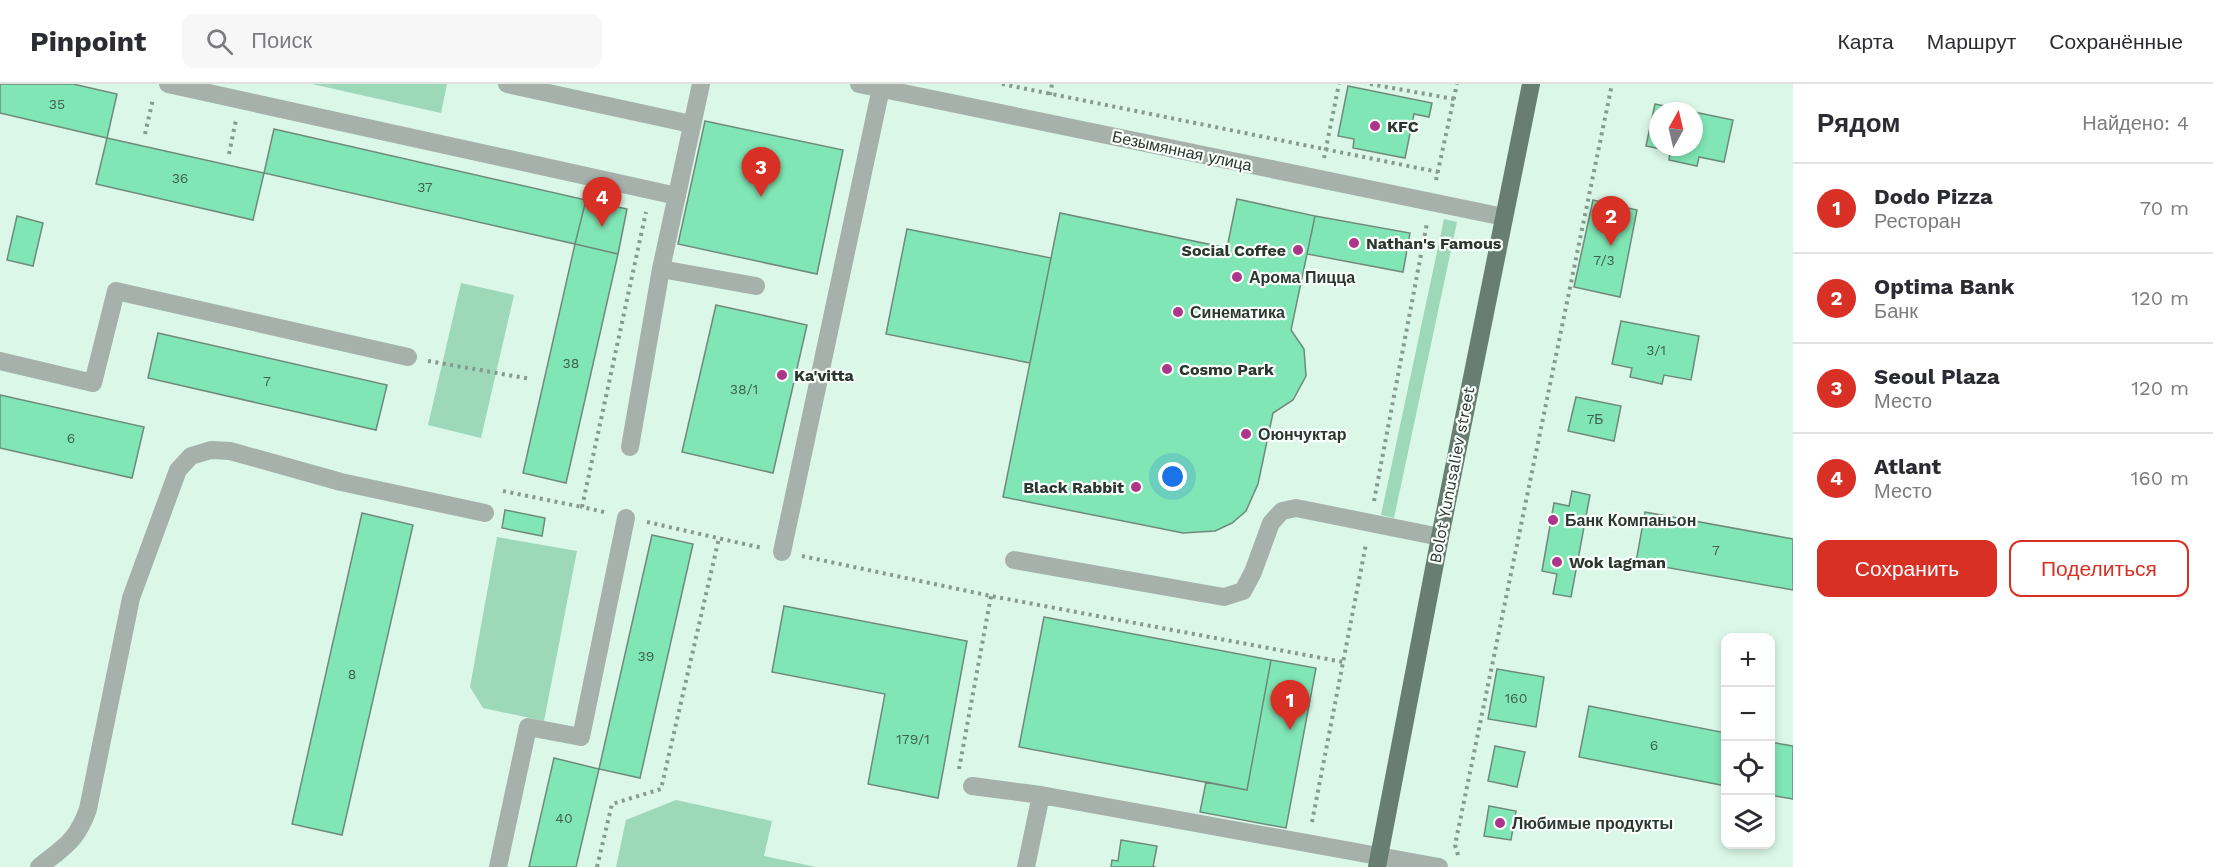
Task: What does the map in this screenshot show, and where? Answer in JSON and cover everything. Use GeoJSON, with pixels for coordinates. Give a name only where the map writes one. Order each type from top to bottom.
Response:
{"type":"FeatureCollection","features":[{"type":"Feature","properties":{"kind":"main road","name":"Bolot Yunusaliev street"},"geometry":{"type":"LineString","coordinates":[[1378,861],[1531,84]]}},
{"type":"Feature","properties":{"kind":"street"},"geometry":{"type":"LineString","coordinates":[[507,84],[691,124]]}},
{"type":"Feature","properties":{"kind":"street"},"geometry":{"type":"LineString","coordinates":[[630,447],[661,269],[701,84]]}},
{"type":"Feature","properties":{"kind":"street","name":"Безымянная улица"},"geometry":{"type":"LineString","coordinates":[[860,84],[1504,217]]}},
{"type":"Feature","properties":{"kind":"street"},"geometry":{"type":"LineString","coordinates":[[782,552],[881,88]]}},
{"type":"Feature","properties":{"kind":"street"},"geometry":{"type":"LineString","coordinates":[[161,89],[240,100],[677,196]]}},
{"type":"Feature","properties":{"kind":"street"},"geometry":{"type":"LineString","coordinates":[[661,269],[756,286]]}},
{"type":"Feature","properties":{"kind":"street"},"geometry":{"type":"LineString","coordinates":[[0,362],[93,383],[116,291],[408,357]]}},
{"type":"Feature","properties":{"kind":"street"},"geometry":{"type":"LineString","coordinates":[[39,867],[70,842],[81,828],[88,809],[131,598],[178,470],[191,456],[211,450],[230,451],[341,482],[484,513]]}},
{"type":"Feature","properties":{"kind":"street"},"geometry":{"type":"LineString","coordinates":[[1014,560],[1224,597],[1243,591],[1253,572],[1271,523],[1282,511],[1296,508],[1440,537]]}},
{"type":"Feature","properties":{"kind":"street"},"geometry":{"type":"LineString","coordinates":[[498,867],[528,727],[581,737],[626,518]]}},
{"type":"Feature","properties":{"kind":"street"},"geometry":{"type":"LineString","coordinates":[[972,786],[1041,795],[1308,844],[1378,861],[1439,867]]}},
{"type":"Feature","properties":{"kind":"street"},"geometry":{"type":"LineString","coordinates":[[1026,867],[1041,795]]}},
{"type":"Feature","properties":{"kind":"path"},"geometry":{"type":"LineString","coordinates":[[1002,84],[1438,172]]}},
{"type":"Feature","properties":{"kind":"path"},"geometry":{"type":"LineString","coordinates":[[1320,179],[1339,84]]}},
{"type":"Feature","properties":{"kind":"path"},"geometry":{"type":"LineString","coordinates":[[1370,84],[1454,99]]}},
{"type":"Feature","properties":{"kind":"path"},"geometry":{"type":"LineString","coordinates":[[1308,844],[1431,202],[1457,84]]}},
{"type":"Feature","properties":{"kind":"path"},"geometry":{"type":"LineString","coordinates":[[1458,856],[1455,844],[1612,84]]}},
{"type":"Feature","properties":{"kind":"path"},"geometry":{"type":"LineString","coordinates":[[145,134],[161,89]]}},
{"type":"Feature","properties":{"kind":"path"},"geometry":{"type":"LineString","coordinates":[[229,154],[240,100]]}},
{"type":"Feature","properties":{"kind":"path"},"geometry":{"type":"LineString","coordinates":[[582,507],[651,190]]}},
{"type":"Feature","properties":{"kind":"path"},"geometry":{"type":"LineString","coordinates":[[408,357],[531,379]]}},
{"type":"Feature","properties":{"kind":"path"},"geometry":{"type":"LineString","coordinates":[[503,491],[992,596],[1343,662]]}},
{"type":"Feature","properties":{"kind":"path"},"geometry":{"type":"LineString","coordinates":[[597,867],[612,804],[661,789],[719,538]]}},
{"type":"Feature","properties":{"kind":"path"},"geometry":{"type":"LineString","coordinates":[[972,786],[956,783],[992,596]]}},
{"type":"Feature","properties":{"kind":"green space"},"geometry":{"type":"Polygon","coordinates":[[[312,84],[447,84],[441,113],[312,84]]]}},
{"type":"Feature","properties":{"kind":"green space"},"geometry":{"type":"Polygon","coordinates":[[[1444,219],[1457,222],[1394,518],[1381,515],[1444,219]]]}},
{"type":"Feature","properties":{"kind":"green space"},"geometry":{"type":"Polygon","coordinates":[[[461,283],[514,295],[481,438],[428,425],[461,283]]]}},
{"type":"Feature","properties":{"kind":"green space"},"geometry":{"type":"Polygon","coordinates":[[[497,537],[577,551],[544,721],[483,708],[470,687],[497,537]]]}},
{"type":"Feature","properties":{"kind":"green space"},"geometry":{"type":"Polygon","coordinates":[[[676,800],[772,821],[764,856],[816,867],[616,867],[626,820],[676,800]]]}},
{"type":"Feature","properties":{"kind":"building"},"geometry":{"type":"Polygon","coordinates":[[[0,84],[73,84],[117,94],[107,138],[0,113],[0,84]]]}},
{"type":"Feature","properties":{"kind":"building","name":"KFC"},"geometry":{"type":"Polygon","coordinates":[[[1348,86],[1432,103],[1429,117],[1414,114],[1405,158],[1353,148],[1354,139],[1338,136],[1348,86]]]}},
{"type":"Feature","properties":{"kind":"building"},"geometry":{"type":"Polygon","coordinates":[[[1703,114],[1733,120],[1724,162],[1699,157],[1697,166],[1669,160],[1669,156],[1703,156],[1703,114]]]}},
{"type":"Feature","properties":{"kind":"building"},"geometry":{"type":"Polygon","coordinates":[[[705,121],[843,150],[817,274],[678,244],[705,121]]]}},
{"type":"Feature","properties":{"kind":"building"},"geometry":{"type":"Polygon","coordinates":[[[274,129],[586,200],[575,244],[264,173],[274,129]]]}},
{"type":"Feature","properties":{"kind":"building"},"geometry":{"type":"Polygon","coordinates":[[[107,138],[264,173],[253,220],[96,184],[107,138]]]}},
{"type":"Feature","properties":{"kind":"building","name":"Cosmo Park"},"geometry":{"type":"Polygon","coordinates":[[[1237,199],[1315,216],[1291,330],[1304,349],[1306,376],[1293,400],[1273,413],[1258,484],[1246,511],[1232,523],[1215,531],[1183,533],[1003,497],[1060,213],[1227,248],[1237,199]]]}},
{"type":"Feature","properties":{"kind":"building"},"geometry":{"type":"Polygon","coordinates":[[[586,200],[627,209],[618,254],[575,244],[586,200]]]}},
{"type":"Feature","properties":{"kind":"building"},"geometry":{"type":"Polygon","coordinates":[[[1593,200],[1637,210],[1620,297],[1574,287],[1593,200]]]}},
{"type":"Feature","properties":{"kind":"building"},"geometry":{"type":"Polygon","coordinates":[[[17,216],[43,223],[33,266],[7,260],[17,216]]]}},
{"type":"Feature","properties":{"kind":"building"},"geometry":{"type":"Polygon","coordinates":[[[1315,216],[1410,233],[1403,272],[1307,254],[1315,216]]]}},
{"type":"Feature","properties":{"kind":"building"},"geometry":{"type":"Polygon","coordinates":[[[907,229],[1051,258],[1030,363],[886,334],[907,229]]]}},
{"type":"Feature","properties":{"kind":"building"},"geometry":{"type":"Polygon","coordinates":[[[575,244],[618,254],[566,483],[523,473],[575,244]]]}},
{"type":"Feature","properties":{"kind":"building"},"geometry":{"type":"Polygon","coordinates":[[[716,305],[807,325],[773,473],[682,452],[716,305]]]}},
{"type":"Feature","properties":{"kind":"building"},"geometry":{"type":"Polygon","coordinates":[[[1621,321],[1699,336],[1691,380],[1664,375],[1662,384],[1630,377],[1632,368],[1612,364],[1621,321]]]}},
{"type":"Feature","properties":{"kind":"building"},"geometry":{"type":"Polygon","coordinates":[[[158,333],[387,385],[376,430],[148,378],[158,333]]]}},
{"type":"Feature","properties":{"kind":"building"},"geometry":{"type":"Polygon","coordinates":[[[0,395],[144,427],[132,478],[0,448],[0,395]]]}},
{"type":"Feature","properties":{"kind":"building"},"geometry":{"type":"Polygon","coordinates":[[[1576,397],[1621,406],[1614,441],[1568,431],[1576,397]]]}},
{"type":"Feature","properties":{"kind":"building"},"geometry":{"type":"Polygon","coordinates":[[[1572,491],[1590,495],[1571,597],[1553,594],[1557,574],[1542,571],[1554,503],[1569,506],[1572,491]]]}},
{"type":"Feature","properties":{"kind":"building"},"geometry":{"type":"Polygon","coordinates":[[[505,510],[545,518],[542,536],[502,528],[505,510]]]}},
{"type":"Feature","properties":{"kind":"building"},"geometry":{"type":"Polygon","coordinates":[[[1645,512],[1793,539],[1793,590],[1636,562],[1645,512]]]}},
{"type":"Feature","properties":{"kind":"building"},"geometry":{"type":"Polygon","coordinates":[[[362,513],[413,525],[342,835],[292,824],[362,513]]]}},
{"type":"Feature","properties":{"kind":"building"},"geometry":{"type":"Polygon","coordinates":[[[652,535],[693,544],[640,778],[599,769],[652,535]]]}},
{"type":"Feature","properties":{"kind":"building"},"geometry":{"type":"Polygon","coordinates":[[[784,606],[967,641],[938,798],[868,784],[885,694],[772,672],[784,606]]]}},
{"type":"Feature","properties":{"kind":"building"},"geometry":{"type":"Polygon","coordinates":[[[1044,617],[1271,660],[1247,790],[1019,747],[1044,617]]]}},
{"type":"Feature","properties":{"kind":"building"},"geometry":{"type":"Polygon","coordinates":[[[1271,660],[1316,668],[1286,828],[1200,812],[1206,782],[1247,790],[1271,660]]]}},
{"type":"Feature","properties":{"kind":"building"},"geometry":{"type":"Polygon","coordinates":[[[1497,669],[1544,677],[1536,727],[1488,719],[1497,669]]]}},
{"type":"Feature","properties":{"kind":"building"},"geometry":{"type":"Polygon","coordinates":[[[1589,706],[1721,732],[1721,785],[1579,757],[1589,706]]]}},
{"type":"Feature","properties":{"kind":"building"},"geometry":{"type":"Polygon","coordinates":[[[1775,743],[1793,746],[1793,799],[1775,796],[1775,743]]]}},
{"type":"Feature","properties":{"kind":"building"},"geometry":{"type":"Polygon","coordinates":[[[1495,746],[1525,752],[1517,787],[1488,781],[1495,746]]]}},
{"type":"Feature","properties":{"kind":"building"},"geometry":{"type":"Polygon","coordinates":[[[554,758],[599,769],[576,867],[529,867],[554,758]]]}},
{"type":"Feature","properties":{"kind":"building","name":"Любимые продукты"},"geometry":{"type":"Polygon","coordinates":[[[1489,806],[1516,811],[1511,840],[1484,836],[1489,806]]]}},
{"type":"Feature","properties":{"kind":"building"},"geometry":{"type":"Polygon","coordinates":[[[1121,840],[1157,846],[1153,867],[1111,867],[1112,860],[1118,861],[1121,840]]]}},
{"type":"Feature","properties":{"kind":"place","name":"KFC"},"geometry":{"type":"Point","coordinates":[1375,126]}},
{"type":"Feature","properties":{"kind":"place","name":"Seoul Plaza"},"geometry":{"type":"Point","coordinates":[761,197]}},
{"type":"Feature","properties":{"kind":"place","name":"Atlant"},"geometry":{"type":"Point","coordinates":[602,227]}},
{"type":"Feature","properties":{"kind":"place","name":"Nathan's Famous"},"geometry":{"type":"Point","coordinates":[1354,243]}},
{"type":"Feature","properties":{"kind":"place","name":"Optima Bank"},"geometry":{"type":"Point","coordinates":[1611,246]}},
{"type":"Feature","properties":{"kind":"place","name":"Social Coffee"},"geometry":{"type":"Point","coordinates":[1298,250]}},
{"type":"Feature","properties":{"kind":"place","name":"Арома Пицца"},"geometry":{"type":"Point","coordinates":[1237,277]}},
{"type":"Feature","properties":{"kind":"place","name":"Синематика"},"geometry":{"type":"Point","coordinates":[1178,312]}},
{"type":"Feature","properties":{"kind":"place","name":"Cosmo Park"},"geometry":{"type":"Point","coordinates":[1167,369]}},
{"type":"Feature","properties":{"kind":"place","name":"Ka'vitta"},"geometry":{"type":"Point","coordinates":[782,375]}},
{"type":"Feature","properties":{"kind":"place","name":"Оюнчуктар"},"geometry":{"type":"Point","coordinates":[1246,434]}},
{"type":"Feature","properties":{"kind":"place","name":"Black Rabbit"},"geometry":{"type":"Point","coordinates":[1136,487]}},
{"type":"Feature","properties":{"kind":"place","name":"Банк Компаньон"},"geometry":{"type":"Point","coordinates":[1553,520]}},
{"type":"Feature","properties":{"kind":"place","name":"Wok lagman"},"geometry":{"type":"Point","coordinates":[1557,562]}},
{"type":"Feature","properties":{"kind":"place","name":"Dodo Pizza"},"geometry":{"type":"Point","coordinates":[1290,730]}},
{"type":"Feature","properties":{"kind":"place","name":"Любимые продукты"},"geometry":{"type":"Point","coordinates":[1500,823]}}]}
